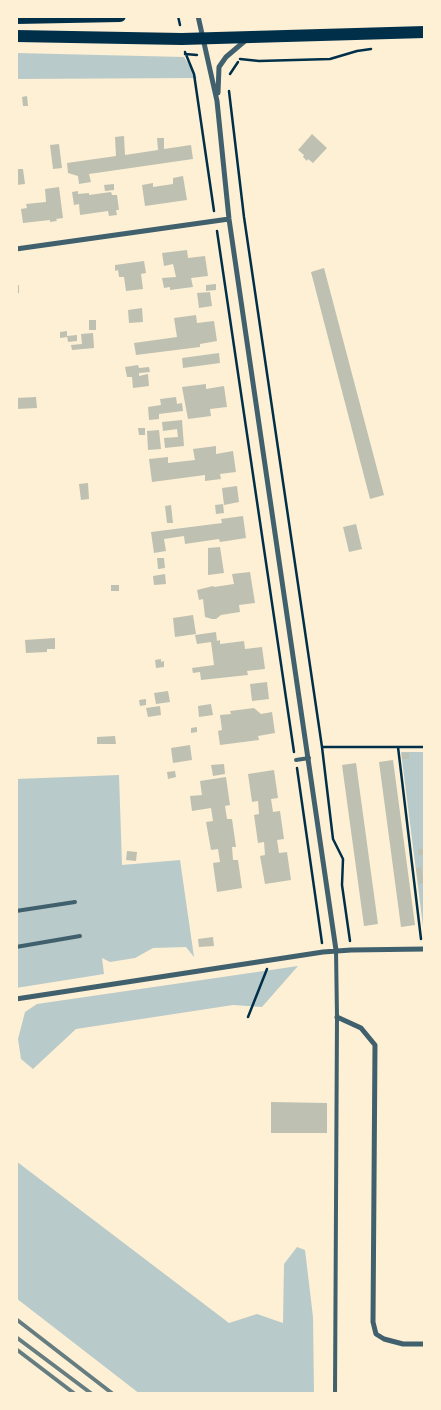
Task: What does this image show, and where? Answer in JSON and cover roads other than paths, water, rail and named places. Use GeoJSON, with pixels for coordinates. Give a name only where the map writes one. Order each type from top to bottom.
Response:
{"type":"FeatureCollection","features":[{"type":"Feature","properties":{"kind":"main road"},"geometry":{"type":"LineString","coordinates":[[16,18],[120,16]]}},
{"type":"Feature","properties":{"kind":"main road"},"geometry":{"type":"LineString","coordinates":[[16,36],[182,39],[425,32]]}},
{"type":"Feature","properties":{"kind":"street"},"geometry":{"type":"LineString","coordinates":[[198,16],[217,101],[229,219],[336,950]]}},
{"type":"Feature","properties":{"kind":"street"},"geometry":{"type":"LineString","coordinates":[[217,101],[219,67],[226,57],[247,38]]}},
{"type":"Feature","properties":{"kind":"street"},"geometry":{"type":"LineString","coordinates":[[16,249],[229,219]]}},
{"type":"Feature","properties":{"kind":"street"},"geometry":{"type":"LineString","coordinates":[[16,999],[336,950],[424,949]]}},
{"type":"Feature","properties":{"kind":"street"},"geometry":{"type":"LineString","coordinates":[[337,1017],[361,1028],[375,1045],[372,1322],[376,1334],[384,1339],[403,1344],[425,1344]]}},
{"type":"Feature","properties":{"kind":"lane"},"geometry":{"type":"LineString","coordinates":[[296,760],[309,758]]}},
{"type":"Feature","properties":{"kind":"lane"},"geometry":{"type":"LineString","coordinates":[[16,911],[75,902]]}},
{"type":"Feature","properties":{"kind":"lane"},"geometry":{"type":"LineString","coordinates":[[16,947],[80,936]]}},
{"type":"Feature","properties":{"kind":"lane"},"geometry":{"type":"LineString","coordinates":[[335,1394],[336,950]]}},
{"type":"Feature","properties":{"kind":"railway"},"geometry":{"type":"LineString","coordinates":[[16,1319],[113,1394]]}},
{"type":"Feature","properties":{"kind":"railway"},"geometry":{"type":"LineString","coordinates":[[16,1337],[92,1394]]}},
{"type":"Feature","properties":{"kind":"railway"},"geometry":{"type":"LineString","coordinates":[[16,1349],[75,1394]]}}]}
